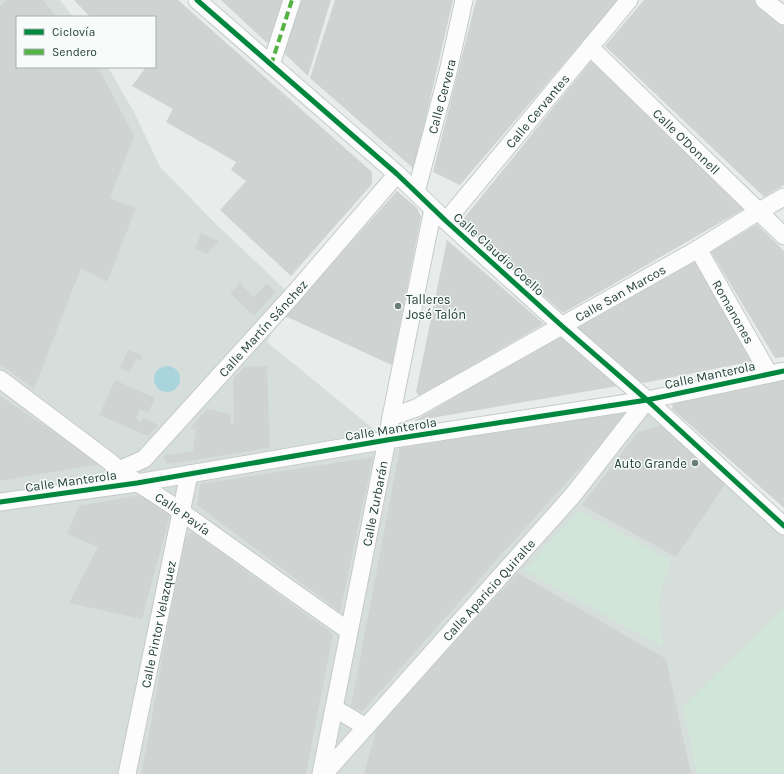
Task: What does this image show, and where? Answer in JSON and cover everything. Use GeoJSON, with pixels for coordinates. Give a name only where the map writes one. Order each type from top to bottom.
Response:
{"type":"FeatureCollection","features":[{"type":"Feature","properties":{"kind":"street","name":"Calle Claudio Coello"},"geometry":{"type":"LineString","coordinates":[[197,0],[397,174],[446,222],[562,326],[648,400],[784,526]]}},
{"type":"Feature","properties":{"kind":"street"},"geometry":{"type":"LineString","coordinates":[[271,65],[292,0]]}},
{"type":"Feature","properties":{"kind":"street","name":"Calle Cervera"},"geometry":{"type":"LineString","coordinates":[[416,192],[448,72],[464,0]]}},
{"type":"Feature","properties":{"kind":"street","name":"Calle Cervantes"},"geometry":{"type":"LineString","coordinates":[[446,222],[629,0]]}},
{"type":"Feature","properties":{"kind":"street"},"geometry":{"type":"LineString","coordinates":[[764,0],[784,16]]}},
{"type":"Feature","properties":{"kind":"street","name":"Calle O'Donnell"},"geometry":{"type":"LineString","coordinates":[[590,47],[784,236]]}},
{"type":"Feature","properties":{"kind":"street","name":"Calle Martín Sánchez"},"geometry":{"type":"LineString","coordinates":[[119,470],[144,459],[292,296],[397,174]]}},
{"type":"Feature","properties":{"kind":"street","name":"Calle San Marcos"},"geometry":{"type":"LineString","coordinates":[[391,417],[416,408],[698,250],[759,210],[784,197]]}},
{"type":"Feature","properties":{"kind":"street","name":"Calle Zurbarán"},"geometry":{"type":"LineString","coordinates":[[323,774],[334,708],[433,209]]}},
{"type":"Feature","properties":{"kind":"street","name":"Romanones"},"geometry":{"type":"LineString","coordinates":[[698,250],[776,372]]}},
{"type":"Feature","properties":{"kind":"street","name":"Calle Manterola"},"geometry":{"type":"LineString","coordinates":[[0,502],[137,483],[387,440],[648,400],[776,372]]}},
{"type":"Feature","properties":{"kind":"street","name":"Calle Pavía"},"geometry":{"type":"LineString","coordinates":[[0,379],[137,483],[181,511],[349,631]]}},
{"type":"Feature","properties":{"kind":"street","name":"Calle Aparicio Quiralte"},"geometry":{"type":"LineString","coordinates":[[323,774],[573,495],[648,400]]}},
{"type":"Feature","properties":{"kind":"street","name":"Calle Pintor Velazquez"},"geometry":{"type":"LineString","coordinates":[[127,774],[189,474]]}},
{"type":"Feature","properties":{"kind":"street"},"geometry":{"type":"LineString","coordinates":[[334,708],[366,727]]}},
{"type":"Feature","properties":{"kind":"shaded area"},"geometry":{"type":"Polygon","coordinates":[[[0,0],[60,0],[72,16],[16,16],[16,68],[109,68],[135,114],[160,167],[217,225],[292,296],[267,342],[387,440],[647,400],[784,526],[784,774],[0,774],[0,0]]]}},
{"type":"Feature","properties":{"kind":"green space"},"geometry":{"type":"Polygon","coordinates":[[[579,511],[671,560],[658,601],[663,647],[524,570],[579,511]]]}},
{"type":"Feature","properties":{"kind":"green space"},"geometry":{"type":"Polygon","coordinates":[[[784,606],[784,774],[697,774],[683,706],[784,606]]]}},
{"type":"Feature","properties":{"kind":"water"},"geometry":{"type":"Polygon","coordinates":[[[167,366],[176,370],[180,379],[176,388],[167,392],[158,388],[154,379],[158,370],[167,366]]]}},
{"type":"Feature","properties":{"kind":"building"},"geometry":{"type":"Polygon","coordinates":[[[7,0],[43,0],[56,16],[16,16],[16,68],[99,68],[134,136],[110,198],[136,208],[107,282],[81,268],[34,389],[0,364],[0,6],[7,0]]]}},
{"type":"Feature","properties":{"kind":"building"},"geometry":{"type":"Polygon","coordinates":[[[74,0],[178,0],[372,172],[372,184],[291,276],[220,210],[246,181],[231,170],[236,162],[166,122],[173,109],[132,86],[145,68],[156,68],[156,16],[89,16],[74,0]]]}},
{"type":"Feature","properties":{"kind":"building"},"geometry":{"type":"Polygon","coordinates":[[[221,0],[287,0],[276,32],[267,43],[221,0]]]}},
{"type":"Feature","properties":{"kind":"building"},"geometry":{"type":"Polygon","coordinates":[[[302,0],[331,0],[308,76],[284,53],[302,0]]]}},
{"type":"Feature","properties":{"kind":"building"},"geometry":{"type":"Polygon","coordinates":[[[335,0],[453,0],[414,169],[310,78],[335,0]]]}},
{"type":"Feature","properties":{"kind":"building"},"geometry":{"type":"Polygon","coordinates":[[[476,0],[618,0],[460,185],[433,172],[476,0]]]}},
{"type":"Feature","properties":{"kind":"building"},"geometry":{"type":"Polygon","coordinates":[[[644,0],[755,0],[784,23],[784,185],[764,197],[605,46],[644,0]]]}},
{"type":"Feature","properties":{"kind":"building"},"geometry":{"type":"Polygon","coordinates":[[[591,61],[744,209],[563,313],[461,222],[591,61]]]}},
{"type":"Feature","properties":{"kind":"building"},"geometry":{"type":"Polygon","coordinates":[[[397,191],[417,208],[421,217],[392,365],[285,316],[397,191]]]}},
{"type":"Feature","properties":{"kind":"building"},"geometry":{"type":"Polygon","coordinates":[[[757,224],[784,251],[784,357],[775,358],[711,252],[757,224]]]}},
{"type":"Feature","properties":{"kind":"building"},"geometry":{"type":"Polygon","coordinates":[[[201,233],[219,241],[206,254],[195,249],[201,233]]]}},
{"type":"Feature","properties":{"kind":"building"},"geometry":{"type":"Polygon","coordinates":[[[447,240],[544,324],[419,396],[416,392],[447,240]]]}},
{"type":"Feature","properties":{"kind":"building"},"geometry":{"type":"Polygon","coordinates":[[[695,261],[754,361],[644,383],[635,380],[576,327],[695,261]]]}},
{"type":"Feature","properties":{"kind":"building"},"geometry":{"type":"Polygon","coordinates":[[[240,283],[254,297],[267,283],[276,292],[254,316],[230,293],[240,283]]]}},
{"type":"Feature","properties":{"kind":"building"},"geometry":{"type":"Polygon","coordinates":[[[560,335],[618,386],[414,421],[560,335]]]}},
{"type":"Feature","properties":{"kind":"building"},"geometry":{"type":"Polygon","coordinates":[[[128,350],[142,355],[140,360],[136,359],[130,372],[120,368],[128,350]]]}},
{"type":"Feature","properties":{"kind":"building"},"geometry":{"type":"Polygon","coordinates":[[[267,366],[270,448],[168,464],[163,458],[165,455],[193,451],[196,429],[190,428],[207,409],[231,414],[230,423],[234,423],[233,379],[244,367],[267,366]]]}},
{"type":"Feature","properties":{"kind":"building"},"geometry":{"type":"Polygon","coordinates":[[[784,379],[784,508],[672,409],[674,400],[784,379]]]}},
{"type":"Feature","properties":{"kind":"building"},"geometry":{"type":"Polygon","coordinates":[[[115,380],[155,398],[148,413],[140,409],[136,419],[141,422],[143,418],[158,425],[148,436],[99,415],[115,380]]]}},
{"type":"Feature","properties":{"kind":"building"},"geometry":{"type":"Polygon","coordinates":[[[0,396],[102,464],[0,481],[0,396]]]}},
{"type":"Feature","properties":{"kind":"building"},"geometry":{"type":"Polygon","coordinates":[[[621,410],[626,417],[362,712],[351,706],[400,447],[621,410]]]}},
{"type":"Feature","properties":{"kind":"building"},"geometry":{"type":"Polygon","coordinates":[[[661,425],[726,483],[676,557],[582,505],[638,432],[661,425]]]}},
{"type":"Feature","properties":{"kind":"building"},"geometry":{"type":"Polygon","coordinates":[[[373,457],[340,612],[197,505],[200,484],[373,457]]]}},
{"type":"Feature","properties":{"kind":"building"},"geometry":{"type":"Polygon","coordinates":[[[140,495],[170,515],[142,619],[69,603],[98,547],[67,534],[79,506],[140,495]]]}},
{"type":"Feature","properties":{"kind":"building"},"geometry":{"type":"Polygon","coordinates":[[[193,532],[333,634],[306,774],[141,774],[183,538],[193,532]]]}},
{"type":"Feature","properties":{"kind":"building"},"geometry":{"type":"Polygon","coordinates":[[[518,573],[666,659],[691,774],[364,774],[378,724],[518,573]]]}},
{"type":"Feature","properties":{"kind":"marked path"},"geometry":{"type":"LineString","coordinates":[[271,65],[292,0]]}},
{"type":"Feature","properties":{"kind":"cycle path"},"geometry":{"type":"LineString","coordinates":[[197,0],[397,174],[446,221],[562,326],[647,400],[784,526]]}},
{"type":"Feature","properties":{"kind":"cycle path"},"geometry":{"type":"LineString","coordinates":[[0,502],[137,483],[387,440],[647,400],[784,371]]}},
{"type":"Feature","properties":{"kind":"place","name":"Talleres José Talón"},"geometry":{"type":"Point","coordinates":[398,306]}},
{"type":"Feature","properties":{"kind":"place","name":"Auto Grande"},"geometry":{"type":"Point","coordinates":[695,463]}}]}
